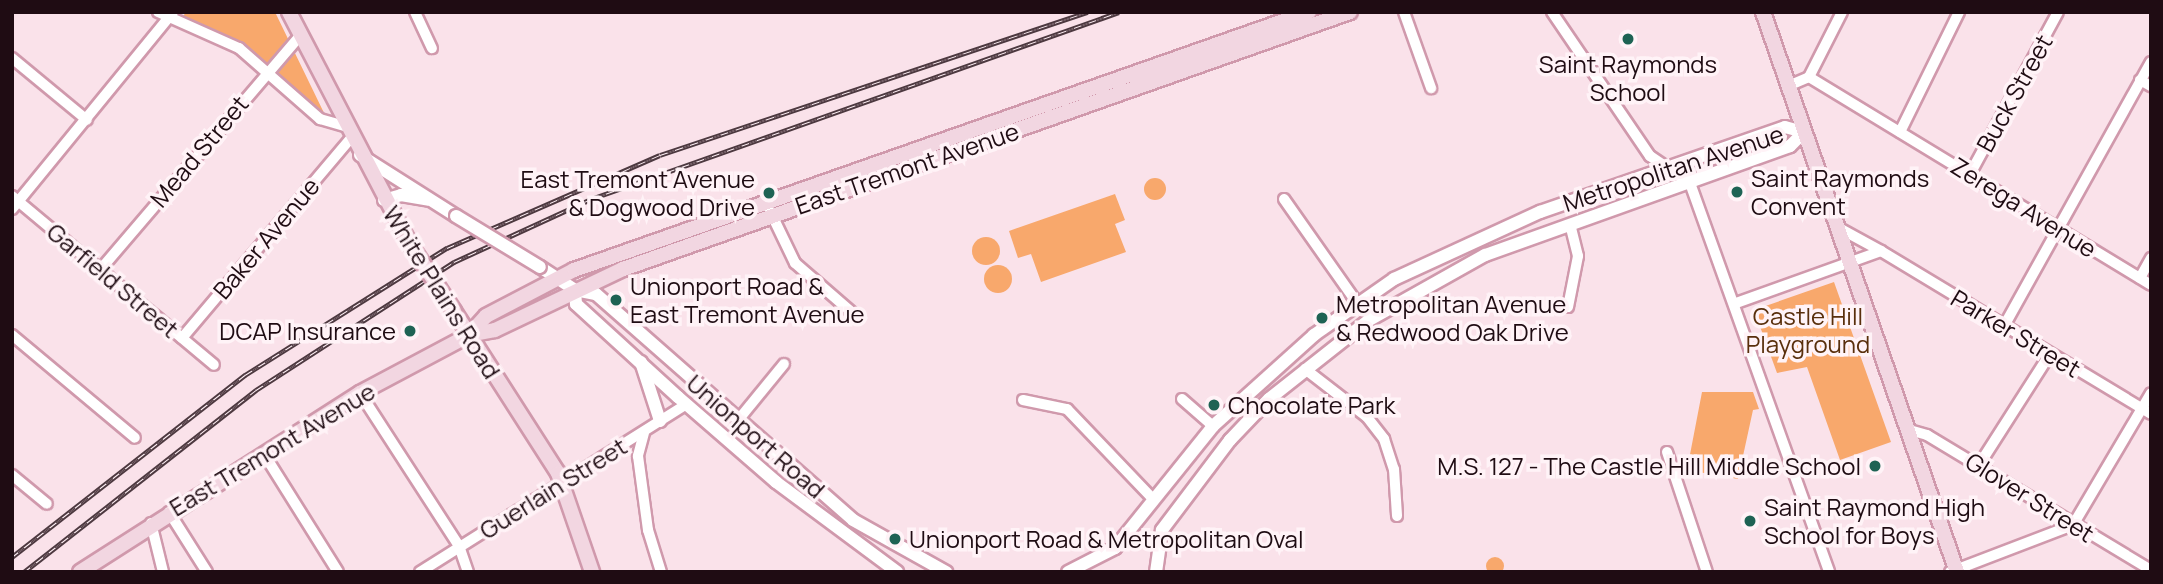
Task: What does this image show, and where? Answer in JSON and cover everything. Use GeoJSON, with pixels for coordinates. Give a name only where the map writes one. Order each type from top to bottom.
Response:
{"type":"FeatureCollection","features":[{"type":"Feature","properties":{"kind":"main road","name":"White Plains Road"},"geometry":{"type":"LineString","coordinates":[[289,12],[384,200],[563,484],[592,572]]}},
{"type":"Feature","properties":{"kind":"main road","name":"East Tremont Avenue"},"geometry":{"type":"LineString","coordinates":[[1287,27],[1309,12]]}},
{"type":"Feature","properties":{"kind":"main road","name":"East Tremont Avenue"},"geometry":{"type":"LineString","coordinates":[[469,335],[486,316],[556,278],[770,210],[1287,27],[1350,12]]}},
{"type":"Feature","properties":{"kind":"main road"},"geometry":{"type":"LineString","coordinates":[[1763,12],[1954,571]]}},
{"type":"Feature","properties":{"kind":"main road","name":"East Tremont Avenue"},"geometry":{"type":"LineString","coordinates":[[80,572],[151,523],[360,393],[469,335],[495,330],[575,290],[770,210]]}},
{"type":"Feature","properties":{"kind":"street"},"geometry":{"type":"LineString","coordinates":[[158,12],[172,15],[239,48],[320,119],[348,132]]}},
{"type":"Feature","properties":{"kind":"street"},"geometry":{"type":"LineString","coordinates":[[415,12],[432,48]]}},
{"type":"Feature","properties":{"kind":"street"},"geometry":{"type":"LineString","coordinates":[[1405,12],[1431,88]]}},
{"type":"Feature","properties":{"kind":"street"},"geometry":{"type":"LineString","coordinates":[[1552,12],[1650,156],[1690,183],[1736,303],[1829,572]]}},
{"type":"Feature","properties":{"kind":"street"},"geometry":{"type":"LineString","coordinates":[[1788,86],[1810,78],[1842,12]]}},
{"type":"Feature","properties":{"kind":"street"},"geometry":{"type":"LineString","coordinates":[[1900,132],[1959,12]]}},
{"type":"Feature","properties":{"kind":"street","name":"Buck Street"},"geometry":{"type":"LineString","coordinates":[[1970,174],[2058,12]]}},
{"type":"Feature","properties":{"kind":"street"},"geometry":{"type":"LineString","coordinates":[[14,202],[87,120],[172,15]]}},
{"type":"Feature","properties":{"kind":"street","name":"Mead Street"},"geometry":{"type":"LineString","coordinates":[[100,270],[266,71],[300,36]]}},
{"type":"Feature","properties":{"kind":"street"},"geometry":{"type":"LineString","coordinates":[[12,58],[87,120]]}},
{"type":"Feature","properties":{"kind":"street"},"geometry":{"type":"LineString","coordinates":[[2004,326],[2151,62]]}},
{"type":"Feature","properties":{"kind":"street","name":"Zerega Avenue"},"geometry":{"type":"LineString","coordinates":[[1810,78],[2151,285]]}},
{"type":"Feature","properties":{"kind":"street"},"geometry":{"type":"LineString","coordinates":[[2140,80],[2151,86]]}},
{"type":"Feature","properties":{"kind":"street","name":"Metropolitan Avenue"},"geometry":{"type":"LineString","coordinates":[[1068,572],[1115,548],[1213,426],[1255,387],[1357,303],[1474,239],[1785,127],[1804,132]]}},
{"type":"Feature","properties":{"kind":"street","name":"Baker Avenue"},"geometry":{"type":"LineString","coordinates":[[182,338],[348,132]]}},
{"type":"Feature","properties":{"kind":"street","name":"Metropolitan Avenue"},"geometry":{"type":"LineString","coordinates":[[1156,572],[1161,530],[1182,497],[1268,400],[1369,320],[1482,257],[1790,146],[1804,132]]}},
{"type":"Feature","properties":{"kind":"street","name":"Unionport Road"},"geometry":{"type":"LineString","coordinates":[[359,154],[575,290],[596,294],[852,519],[946,572]]}},
{"type":"Feature","properties":{"kind":"street","name":"Unionport Road"},"geometry":{"type":"LineString","coordinates":[[384,200],[401,195],[430,200]]}},
{"type":"Feature","properties":{"kind":"street"},"geometry":{"type":"LineString","coordinates":[[1284,199],[1357,303]]}},
{"type":"Feature","properties":{"kind":"street","name":"Garfield Street"},"geometry":{"type":"LineString","coordinates":[[14,202],[214,365]]}},
{"type":"Feature","properties":{"kind":"street"},"geometry":{"type":"LineString","coordinates":[[770,210],[795,263],[856,316]]}},
{"type":"Feature","properties":{"kind":"street"},"geometry":{"type":"LineString","coordinates":[[1568,307],[1578,256],[1570,225]]}},
{"type":"Feature","properties":{"kind":"street","name":"Parker Street"},"geometry":{"type":"LineString","coordinates":[[1837,227],[2151,414]]}},
{"type":"Feature","properties":{"kind":"street"},"geometry":{"type":"LineString","coordinates":[[1474,239],[1482,257]]}},
{"type":"Feature","properties":{"kind":"street"},"geometry":{"type":"LineString","coordinates":[[1736,303],[1881,251]]}},
{"type":"Feature","properties":{"kind":"street"},"geometry":{"type":"LineString","coordinates":[[2140,278],[2151,258]]}},
{"type":"Feature","properties":{"kind":"street","name":"Unionport Road"},"geometry":{"type":"LineString","coordinates":[[575,290],[576,304],[687,404],[842,533],[897,572]]}},
{"type":"Feature","properties":{"kind":"street"},"geometry":{"type":"LineString","coordinates":[[12,335],[135,438]]}},
{"type":"Feature","properties":{"kind":"street"},"geometry":{"type":"LineString","coordinates":[[1979,465],[2050,354]]}},
{"type":"Feature","properties":{"kind":"street"},"geometry":{"type":"LineString","coordinates":[[641,362],[660,421]]}},
{"type":"Feature","properties":{"kind":"street"},"geometry":{"type":"LineString","coordinates":[[739,419],[784,364]]}},
{"type":"Feature","properties":{"kind":"street"},"geometry":{"type":"LineString","coordinates":[[1305,369],[1367,417],[1384,439],[1394,469],[1397,516]]}},
{"type":"Feature","properties":{"kind":"street"},"geometry":{"type":"LineString","coordinates":[[1255,387],[1268,400]]}},
{"type":"Feature","properties":{"kind":"street"},"geometry":{"type":"LineString","coordinates":[[360,393],[459,546],[468,572]]}},
{"type":"Feature","properties":{"kind":"street"},"geometry":{"type":"LineString","coordinates":[[1954,571],[2073,525],[2151,393]]}},
{"type":"Feature","properties":{"kind":"street"},"geometry":{"type":"LineString","coordinates":[[1182,399],[1213,426]]}},
{"type":"Feature","properties":{"kind":"street"},"geometry":{"type":"LineString","coordinates":[[1023,400],[1067,409],[1153,499]]}},
{"type":"Feature","properties":{"kind":"street","name":"Guerlain Street"},"geometry":{"type":"LineString","coordinates":[[419,572],[687,404]]}},
{"type":"Feature","properties":{"kind":"street"},"geometry":{"type":"LineString","coordinates":[[646,429],[638,456],[648,530],[662,572]]}},
{"type":"Feature","properties":{"kind":"street","name":"Glover Street"},"geometry":{"type":"LineString","coordinates":[[1906,429],[1979,465],[2073,525],[2151,570]]}},
{"type":"Feature","properties":{"kind":"street"},"geometry":{"type":"LineString","coordinates":[[1667,452],[1707,572]]}},
{"type":"Feature","properties":{"kind":"street"},"geometry":{"type":"LineString","coordinates":[[264,454],[338,572]]}},
{"type":"Feature","properties":{"kind":"street"},"geometry":{"type":"LineString","coordinates":[[12,475],[47,504]]}},
{"type":"Feature","properties":{"kind":"street"},"geometry":{"type":"LineString","coordinates":[[169,512],[206,572]]}},
{"type":"Feature","properties":{"kind":"street"},"geometry":{"type":"LineString","coordinates":[[842,533],[852,519]]}},
{"type":"Feature","properties":{"kind":"street"},"geometry":{"type":"LineString","coordinates":[[151,523],[163,572]]}},
{"type":"Feature","properties":{"kind":"street"},"geometry":{"type":"LineString","coordinates":[[2130,557],[2136,572]]}},
{"type":"Feature","properties":{"kind":"green space"},"geometry":{"type":"Polygon","coordinates":[[[185,12],[275,12],[325,115],[243,45],[183,19],[185,12]]]}},
{"type":"Feature","properties":{"kind":"green space"},"geometry":{"type":"Polygon","coordinates":[[[1155,178],[1163,181],[1166,189],[1163,197],[1155,200],[1147,197],[1144,189],[1147,181],[1155,178]]]}},
{"type":"Feature","properties":{"kind":"green space"},"geometry":{"type":"Polygon","coordinates":[[[1115,194],[1125,220],[1115,224],[1126,252],[1041,282],[1031,254],[1018,258],[1009,231],[1115,194]]]}},
{"type":"Feature","properties":{"kind":"green space"},"geometry":{"type":"Polygon","coordinates":[[[986,237],[996,241],[1000,251],[996,261],[986,265],[976,261],[972,251],[976,241],[986,237]]]}},
{"type":"Feature","properties":{"kind":"green space"},"geometry":{"type":"Polygon","coordinates":[[[998,265],[1008,269],[1012,279],[1008,289],[998,293],[988,289],[984,279],[988,269],[998,265]]]}},
{"type":"Feature","properties":{"kind":"green space","name":"Castle Hill Playground"},"geometry":{"type":"Polygon","coordinates":[[[1834,282],[1891,442],[1840,460],[1807,367],[1777,373],[1754,310],[1834,282]]]}},
{"type":"Feature","properties":{"kind":"green space"},"geometry":{"type":"Polygon","coordinates":[[[1702,392],[1753,392],[1759,409],[1753,410],[1738,479],[1687,470],[1702,392]]]}},
{"type":"Feature","properties":{"kind":"green space"},"geometry":{"type":"Polygon","coordinates":[[[1495,557],[1501,560],[1504,566],[1501,572],[1495,575],[1489,572],[1486,566],[1489,560],[1495,557]]]}},
{"type":"Feature","properties":{"kind":"railway"},"geometry":{"type":"LineString","coordinates":[[12,557],[245,375],[447,248],[660,155],[1088,12]]}},
{"type":"Feature","properties":{"kind":"railway"},"geometry":{"type":"LineString","coordinates":[[24,572],[256,390],[454,262],[591,199],[1119,12]]}},
{"type":"Feature","properties":{"kind":"place","name":"Saint Raymonds School"},"geometry":{"type":"Point","coordinates":[1628,39]}},
{"type":"Feature","properties":{"kind":"place","name":"Saint Raymonds Convent"},"geometry":{"type":"Point","coordinates":[1737,192]}},
{"type":"Feature","properties":{"kind":"place","name":"East Tremont Avenue & Dogwood Drive"},"geometry":{"type":"Point","coordinates":[769,193]}},
{"type":"Feature","properties":{"kind":"place","name":"Unionport Road & East Tremont Avenue"},"geometry":{"type":"Point","coordinates":[616,300]}},
{"type":"Feature","properties":{"kind":"place","name":"Metropolitan Avenue & Redwood Oak Drive"},"geometry":{"type":"Point","coordinates":[1322,318]}},
{"type":"Feature","properties":{"kind":"place","name":"DCAP Insurance"},"geometry":{"type":"Point","coordinates":[410,331]}},
{"type":"Feature","properties":{"kind":"place","name":"Chocolate Park"},"geometry":{"type":"Point","coordinates":[1214,405]}},
{"type":"Feature","properties":{"kind":"place","name":"M.S. 127 - The Castle Hill Middle School"},"geometry":{"type":"Point","coordinates":[1875,466]}},
{"type":"Feature","properties":{"kind":"place","name":"Saint Raymond High School for Boys"},"geometry":{"type":"Point","coordinates":[1750,521]}},
{"type":"Feature","properties":{"kind":"place","name":"Unionport Road & Metropolitan Oval"},"geometry":{"type":"Point","coordinates":[895,539]}}]}
